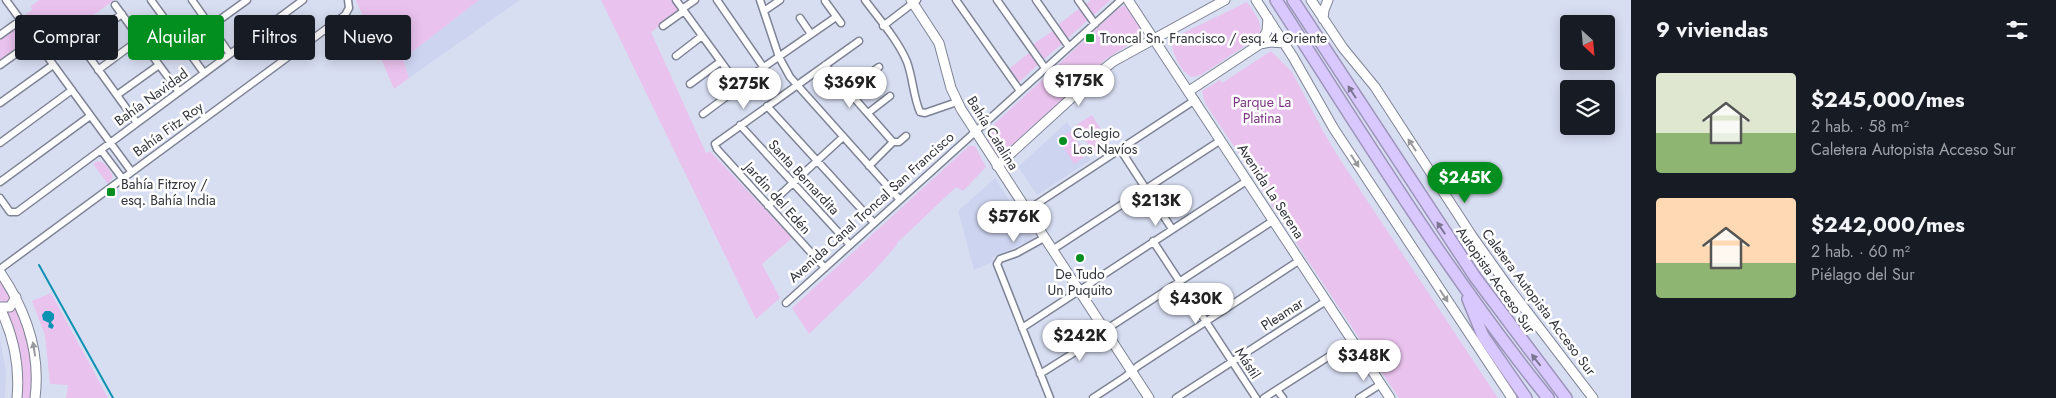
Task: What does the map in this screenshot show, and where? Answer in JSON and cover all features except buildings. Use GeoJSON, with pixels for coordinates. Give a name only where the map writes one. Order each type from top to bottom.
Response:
{"type":"FeatureCollection","features":[{"type":"Feature","properties":{"kind":"highway","name":"Autopista Acceso Sur"},"geometry":{"type":"LineString","coordinates":[[1276,0],[1459,279],[1548,398]]}},
{"type":"Feature","properties":{"kind":"highway","name":"Autopista Acceso Sur"},"geometry":{"type":"LineString","coordinates":[[1292,0],[1474,277],[1566,398]]}},
{"type":"Feature","properties":{"kind":"highway"},"geometry":{"type":"LineString","coordinates":[[1459,279],[1483,336],[1526,398]]}},
{"type":"Feature","properties":{"kind":"main road","name":"Avenida La Serena"},"geometry":{"type":"LineString","coordinates":[[1128,0],[1390,398]]}},
{"type":"Feature","properties":{"kind":"main road"},"geometry":{"type":"LineString","coordinates":[[997,166],[1100,72],[1122,56],[1224,0]]}},
{"type":"Feature","properties":{"kind":"main road"},"geometry":{"type":"LineString","coordinates":[[1256,0],[1285,44],[1334,128],[1512,398]]}},
{"type":"Feature","properties":{"kind":"main road","name":"Caletera Autopista Acceso Sur"},"geometry":{"type":"LineString","coordinates":[[1311,0],[1343,48],[1374,87],[1472,236],[1593,398]]}},
{"type":"Feature","properties":{"kind":"main road"},"geometry":{"type":"LineString","coordinates":[[1324,19],[1324,10],[1328,0]]}},
{"type":"Feature","properties":{"kind":"main road","name":"Bahía Catalina"},"geometry":{"type":"LineString","coordinates":[[914,1],[938,43],[957,102],[1149,398]]}},
{"type":"Feature","properties":{"kind":"main road"},"geometry":{"type":"LineString","coordinates":[[1260,44],[1267,31],[1268,18]]}},
{"type":"Feature","properties":{"kind":"main road"},"geometry":{"type":"LineString","coordinates":[[1189,91],[1260,44],[1276,42],[1285,44]]}},
{"type":"Feature","properties":{"kind":"main road"},"geometry":{"type":"LineString","coordinates":[[0,271],[16,298],[29,326],[34,347],[36,370],[35,398]]}},
{"type":"Feature","properties":{"kind":"main road"},"geometry":{"type":"LineString","coordinates":[[16,298],[10,306],[0,308],[10,330],[16,354],[17,398]]}},
{"type":"Feature","properties":{"kind":"street"},"geometry":{"type":"LineString","coordinates":[[6,0],[16,15]]}},
{"type":"Feature","properties":{"kind":"street"},"geometry":{"type":"LineString","coordinates":[[151,0],[204,73]]}},
{"type":"Feature","properties":{"kind":"street"},"geometry":{"type":"LineString","coordinates":[[192,0],[203,15]]}},
{"type":"Feature","properties":{"kind":"street"},"geometry":{"type":"LineString","coordinates":[[224,16],[246,0]]}},
{"type":"Feature","properties":{"kind":"street","name":"Bahía Navidad"},"geometry":{"type":"LineString","coordinates":[[0,198],[10,212],[13,213],[303,0]]}},
{"type":"Feature","properties":{"kind":"street","name":"Bahía Fitz Roy"},"geometry":{"type":"LineString","coordinates":[[0,271],[131,171],[345,14],[349,8],[348,0]]}},
{"type":"Feature","properties":{"kind":"street"},"geometry":{"type":"LineString","coordinates":[[676,0],[738,86]]}},
{"type":"Feature","properties":{"kind":"street"},"geometry":{"type":"LineString","coordinates":[[663,26],[694,0]]}},
{"type":"Feature","properties":{"kind":"street"},"geometry":{"type":"LineString","coordinates":[[717,0],[764,68]]}},
{"type":"Feature","properties":{"kind":"street"},"geometry":{"type":"LineString","coordinates":[[760,0],[779,57],[796,86],[900,200]]}},
{"type":"Feature","properties":{"kind":"street"},"geometry":{"type":"LineString","coordinates":[[764,11],[780,0]]}},
{"type":"Feature","properties":{"kind":"street"},"geometry":{"type":"LineString","coordinates":[[865,0],[905,58],[915,98],[922,113],[957,102]]}},
{"type":"Feature","properties":{"kind":"street"},"geometry":{"type":"LineString","coordinates":[[956,0],[1020,91]]}},
{"type":"Feature","properties":{"kind":"street"},"geometry":{"type":"LineString","coordinates":[[996,0],[1045,68]]}},
{"type":"Feature","properties":{"kind":"street"},"geometry":{"type":"LineString","coordinates":[[1036,0],[1069,47]]}},
{"type":"Feature","properties":{"kind":"street"},"geometry":{"type":"LineString","coordinates":[[1078,0],[1094,24]]}},
{"type":"Feature","properties":{"kind":"street","name":"Avenida Canal Troncal San Francisco"},"geometry":{"type":"LineString","coordinates":[[786,303],[1121,0]]}},
{"type":"Feature","properties":{"kind":"street"},"geometry":{"type":"LineString","coordinates":[[825,1],[841,23]]}},
{"type":"Feature","properties":{"kind":"street"},"geometry":{"type":"LineString","coordinates":[[884,26],[914,1]]}},
{"type":"Feature","properties":{"kind":"street"},"geometry":{"type":"LineString","coordinates":[[115,5],[128,22]]}},
{"type":"Feature","properties":{"kind":"street"},"geometry":{"type":"LineString","coordinates":[[118,17],[122,14]]}},
{"type":"Feature","properties":{"kind":"street"},"geometry":{"type":"LineString","coordinates":[[702,114],[738,86],[836,17]]}},
{"type":"Feature","properties":{"kind":"street"},"geometry":{"type":"LineString","coordinates":[[800,18],[811,34]]}},
{"type":"Feature","properties":{"kind":"street"},"geometry":{"type":"LineString","coordinates":[[0,35],[15,24]]}},
{"type":"Feature","properties":{"kind":"street"},"geometry":{"type":"LineString","coordinates":[[676,56],[702,36]]}},
{"type":"Feature","properties":{"kind":"street"},"geometry":{"type":"LineString","coordinates":[[740,125],[859,42]]}},
{"type":"Feature","properties":{"kind":"street"},"geometry":{"type":"LineString","coordinates":[[224,45],[230,54]]}},
{"type":"Feature","properties":{"kind":"street"},"geometry":{"type":"LineString","coordinates":[[98,70],[128,48]]}},
{"type":"Feature","properties":{"kind":"street"},"geometry":{"type":"LineString","coordinates":[[0,65],[15,54]]}},
{"type":"Feature","properties":{"kind":"street"},"geometry":{"type":"LineString","coordinates":[[49,60],[131,171]]}},
{"type":"Feature","properties":{"kind":"street"},"geometry":{"type":"LineString","coordinates":[[91,60],[137,123]]}},
{"type":"Feature","properties":{"kind":"street"},"geometry":{"type":"LineString","coordinates":[[155,60],[179,92]]}},
{"type":"Feature","properties":{"kind":"street"},"geometry":{"type":"LineString","coordinates":[[690,84],[720,62]]}},
{"type":"Feature","properties":{"kind":"street"},"geometry":{"type":"LineString","coordinates":[[0,104],[53,65]]}},
{"type":"Feature","properties":{"kind":"street"},"geometry":{"type":"LineString","coordinates":[[116,95],[159,65]]}},
{"type":"Feature","properties":{"kind":"street"},"geometry":{"type":"LineString","coordinates":[[825,65],[893,142]]}},
{"type":"Feature","properties":{"kind":"street"},"geometry":{"type":"LineString","coordinates":[[848,90],[879,67]]}},
{"type":"Feature","properties":{"kind":"street"},"geometry":{"type":"LineString","coordinates":[[0,143],[72,90]]}},
{"type":"Feature","properties":{"kind":"street"},"geometry":{"type":"LineString","coordinates":[[868,114],[890,96]]}},
{"type":"Feature","properties":{"kind":"street"},"geometry":{"type":"LineString","coordinates":[[1026,211],[1195,100]]}},
{"type":"Feature","properties":{"kind":"street"},"geometry":{"type":"LineString","coordinates":[[767,106],[874,223]]}},
{"type":"Feature","properties":{"kind":"street"},"geometry":{"type":"LineString","coordinates":[[0,182],[90,116]]}},
{"type":"Feature","properties":{"kind":"street","name":"Jardin del Edén"},"geometry":{"type":"LineString","coordinates":[[740,125],[715,144],[716,148],[825,268]]}},
{"type":"Feature","properties":{"kind":"street","name":"Santa Bernardita"},"geometry":{"type":"LineString","coordinates":[[740,125],[850,245]]}},
{"type":"Feature","properties":{"kind":"street"},"geometry":{"type":"LineString","coordinates":[[869,166],[893,142],[899,142],[906,136]]}},
{"type":"Feature","properties":{"kind":"street"},"geometry":{"type":"LineString","coordinates":[[768,206],[843,137]]}},
{"type":"Feature","properties":{"kind":"street"},"geometry":{"type":"LineString","coordinates":[[1052,250],[1221,140]]}},
{"type":"Feature","properties":{"kind":"street"},"geometry":{"type":"LineString","coordinates":[[1120,149],[1172,229]]}},
{"type":"Feature","properties":{"kind":"street"},"geometry":{"type":"LineString","coordinates":[[101,150],[122,178]]}},
{"type":"Feature","properties":{"kind":"street"},"geometry":{"type":"LineString","coordinates":[[1022,328],[1248,180]]}},
{"type":"Feature","properties":{"kind":"street"},"geometry":{"type":"LineString","coordinates":[[1040,374],[1274,220]]}},
{"type":"Feature","properties":{"kind":"street"},"geometry":{"type":"LineString","coordinates":[[1044,238],[1022,251],[998,261],[1050,398]]}},
{"type":"Feature","properties":{"kind":"street","name":"Mástil"},"geometry":{"type":"LineString","coordinates":[[1153,241],[1256,398]]}},
{"type":"Feature","properties":{"kind":"street"},"geometry":{"type":"LineString","coordinates":[[1092,398],[1300,260]]}},
{"type":"Feature","properties":{"kind":"street","name":"Pleamar"},"geometry":{"type":"LineString","coordinates":[[1176,398],[1326,301]]}},
{"type":"Feature","properties":{"kind":"street"},"geometry":{"type":"LineString","coordinates":[[1264,398],[1353,341]]}},
{"type":"Feature","properties":{"kind":"street"},"geometry":{"type":"LineString","coordinates":[[1359,398],[1381,384]]}},
{"type":"Feature","properties":{"kind":"street"},"geometry":{"type":"LineString","coordinates":[[1277,390],[1283,398]]}},
{"type":"Feature","properties":{"kind":"shaded area"},"geometry":{"type":"Polygon","coordinates":[[[479,0],[520,0],[409,78],[403,60],[411,60],[411,53],[479,0]]]}},
{"type":"Feature","properties":{"kind":"shaded area","name":"Colegio Los Navíos"},"geometry":{"type":"Polygon","coordinates":[[[1067,122],[1091,160],[1037,195],[1018,167],[1067,122]]]}},
{"type":"Feature","properties":{"kind":"shaded area"},"geometry":{"type":"Polygon","coordinates":[[[995,178],[1034,239],[992,258],[993,262],[974,270],[958,211],[995,178]]]}},
{"type":"Feature","properties":{"kind":"shaded area"},"geometry":{"type":"Polygon","coordinates":[[[0,339],[6,372],[5,398],[0,398],[0,339]]]}},
{"type":"Feature","properties":{"kind":"green space"},"geometry":{"type":"Polygon","coordinates":[[[39,0],[114,0],[93,15],[24,15],[32,10],[31,6],[39,0]]]}},
{"type":"Feature","properties":{"kind":"green space"},"geometry":{"type":"Polygon","coordinates":[[[356,0],[479,0],[411,53],[411,15],[362,15],[356,0]]]}},
{"type":"Feature","properties":{"kind":"green space"},"geometry":{"type":"Polygon","coordinates":[[[601,0],[671,0],[680,12],[651,32],[706,153],[710,151],[792,238],[762,264],[780,298],[756,319],[601,0]]]}},
{"type":"Feature","properties":{"kind":"green space"},"geometry":{"type":"Polygon","coordinates":[[[1091,0],[1110,0],[1093,16],[1085,5],[1091,0]]]}},
{"type":"Feature","properties":{"kind":"green space"},"geometry":{"type":"Polygon","coordinates":[[[1247,2],[1259,22],[1260,36],[1201,75],[1191,77],[1187,74],[1180,66],[1173,51],[1172,41],[1175,37],[1247,2]]]}},
{"type":"Feature","properties":{"kind":"green space"},"geometry":{"type":"Polygon","coordinates":[[[1126,5],[1142,30],[1142,36],[1106,59],[1002,154],[996,154],[987,138],[987,131],[1119,8],[1126,5]]]}},
{"type":"Feature","properties":{"kind":"green space"},"geometry":{"type":"Polygon","coordinates":[[[1080,8],[1088,20],[1067,39],[1058,25],[1080,8]]]}},
{"type":"Feature","properties":{"kind":"green space"},"geometry":{"type":"Polygon","coordinates":[[[15,28],[15,51],[0,62],[0,38],[15,28]]]}},
{"type":"Feature","properties":{"kind":"green space"},"geometry":{"type":"Polygon","coordinates":[[[1054,30],[1064,42],[1042,61],[1032,45],[1054,30]]]}},
{"type":"Feature","properties":{"kind":"green space","name":"Parque La Platina"},"geometry":{"type":"Polygon","coordinates":[[[1271,51],[1292,72],[1339,158],[1498,398],[1399,398],[1262,191],[1205,103],[1202,91],[1220,80],[1222,83],[1271,51]]]}},
{"type":"Feature","properties":{"kind":"green space"},"geometry":{"type":"Polygon","coordinates":[[[1030,52],[1039,64],[1017,84],[1008,70],[1030,52]]]}},
{"type":"Feature","properties":{"kind":"green space"},"geometry":{"type":"Polygon","coordinates":[[[382,60],[403,60],[409,78],[394,89],[382,60]]]}},
{"type":"Feature","properties":{"kind":"green space"},"geometry":{"type":"Polygon","coordinates":[[[1092,115],[1110,144],[1094,154],[1076,125],[1092,115]]]}},
{"type":"Feature","properties":{"kind":"green space"},"geometry":{"type":"Polygon","coordinates":[[[1071,131],[1086,156],[1074,164],[1058,139],[1071,131]]]}},
{"type":"Feature","properties":{"kind":"green space"},"geometry":{"type":"Polygon","coordinates":[[[969,146],[975,146],[986,167],[963,191],[956,187],[897,243],[872,273],[809,334],[792,308],[969,146]]]}},
{"type":"Feature","properties":{"kind":"green space"},"geometry":{"type":"Polygon","coordinates":[[[98,161],[105,165],[113,177],[108,184],[93,164],[98,161]]]}},
{"type":"Feature","properties":{"kind":"green space"},"geometry":{"type":"Polygon","coordinates":[[[0,278],[14,300],[3,305],[0,300],[0,278]]]}},
{"type":"Feature","properties":{"kind":"green space"},"geometry":{"type":"Polygon","coordinates":[[[51,293],[108,398],[66,398],[68,385],[50,384],[45,335],[32,301],[51,293]]]}},
{"type":"Feature","properties":{"kind":"green space"},"geometry":{"type":"Polygon","coordinates":[[[18,305],[32,353],[32,398],[21,398],[22,364],[15,332],[6,311],[14,310],[18,305]]]}},
{"type":"Feature","properties":{"kind":"water"},"geometry":{"type":"Polygon","coordinates":[[[45,311],[50,311],[54,314],[54,319],[51,322],[54,326],[52,329],[48,327],[49,323],[43,320],[42,315],[45,311]]]}},
{"type":"Feature","properties":{"kind":"waterway"},"geometry":{"type":"LineString","coordinates":[[39,265],[113,398]]}},
{"type":"Feature","properties":{"kind":"place","name":"Troncal Sn. Francisco / esq. 4 Oriente"},"geometry":{"type":"Point","coordinates":[1090,38]}},
{"type":"Feature","properties":{"kind":"place","name":"Colegio Los Navíos"},"geometry":{"type":"Point","coordinates":[1063,141]}},
{"type":"Feature","properties":{"kind":"place","name":"Bahía Fitzroy / esq. Bahía India"},"geometry":{"type":"Point","coordinates":[111,192]}},
{"type":"Feature","properties":{"kind":"place","name":"De Tudo Un Puquito"},"geometry":{"type":"Point","coordinates":[1080,258]}}]}
